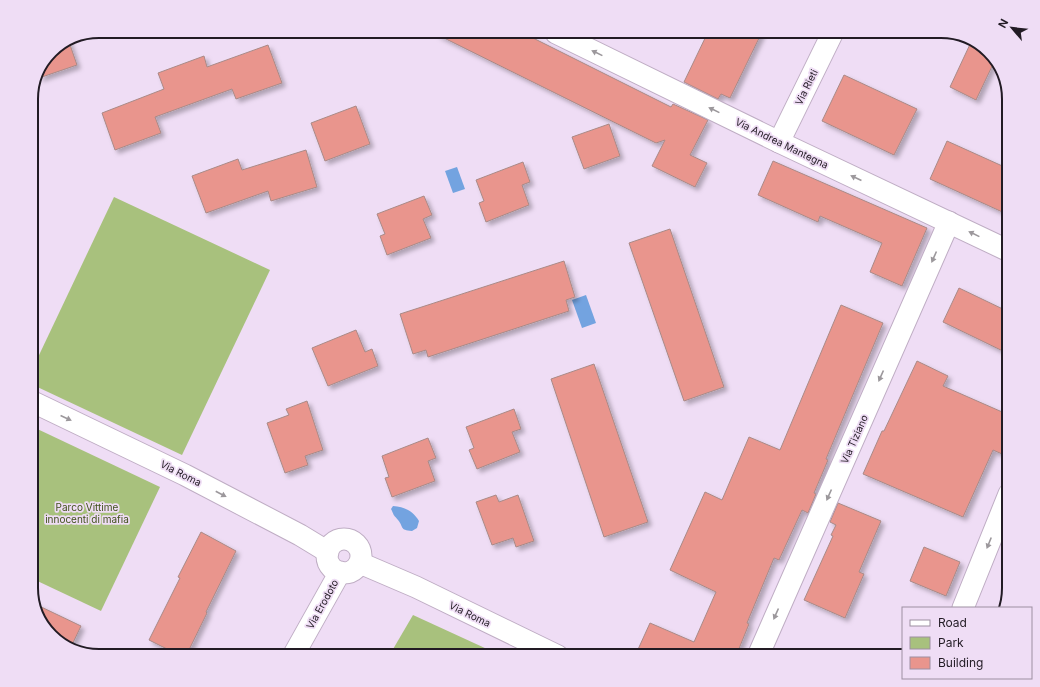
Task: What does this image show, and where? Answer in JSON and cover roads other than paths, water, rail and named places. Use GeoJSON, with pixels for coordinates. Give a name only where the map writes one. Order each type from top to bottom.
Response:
{"type":"FeatureCollection","features":[{"type":"Feature","properties":{"kind":"street","name":"Via Andrea Mantegna"},"geometry":{"type":"LineString","coordinates":[[566,38],[779,142],[1002,248]]}},
{"type":"Feature","properties":{"kind":"street","name":"Via Rieti"},"geometry":{"type":"LineString","coordinates":[[779,142],[830,38]]}},
{"type":"Feature","properties":{"kind":"street","name":"Via Tiziano"},"geometry":{"type":"LineString","coordinates":[[761,649],[949,222]]}},
{"type":"Feature","properties":{"kind":"street","name":"Via Roma"},"geometry":{"type":"LineString","coordinates":[[38,404],[185,475],[300,535],[328,552]]}},
{"type":"Feature","properties":{"kind":"street"},"geometry":{"type":"LineString","coordinates":[[963,607],[1002,511]]}},
{"type":"Feature","properties":{"kind":"street"},"geometry":{"type":"LineString","coordinates":[[340,539],[350,539],[360,549],[360,563],[357,568],[351,572],[340,572],[335,570],[328,559],[330,547],[340,539]]}},
{"type":"Feature","properties":{"kind":"street","name":"Via Roma"},"geometry":{"type":"LineString","coordinates":[[360,563],[416,587],[544,649]]}},
{"type":"Feature","properties":{"kind":"street","name":"Via Erodoto"},"geometry":{"type":"LineString","coordinates":[[297,649],[340,572]]}},
{"type":"Feature","properties":{"kind":"water"},"geometry":{"type":"Polygon","coordinates":[[[457,167],[465,189],[453,193],[445,171],[457,167]]]}},
{"type":"Feature","properties":{"kind":"water"},"geometry":{"type":"Polygon","coordinates":[[[586,295],[596,323],[582,328],[572,300],[586,295]]]}},
{"type":"Feature","properties":{"kind":"water"},"geometry":{"type":"Polygon","coordinates":[[[393,506],[401,507],[411,512],[419,521],[417,528],[412,531],[403,529],[391,509],[393,506]]]}},
{"type":"Feature","properties":{"kind":"park label","name":"Parco Vittime innocenti di mafia"},"geometry":{"type":"Point","coordinates":[87,512]}}]}
